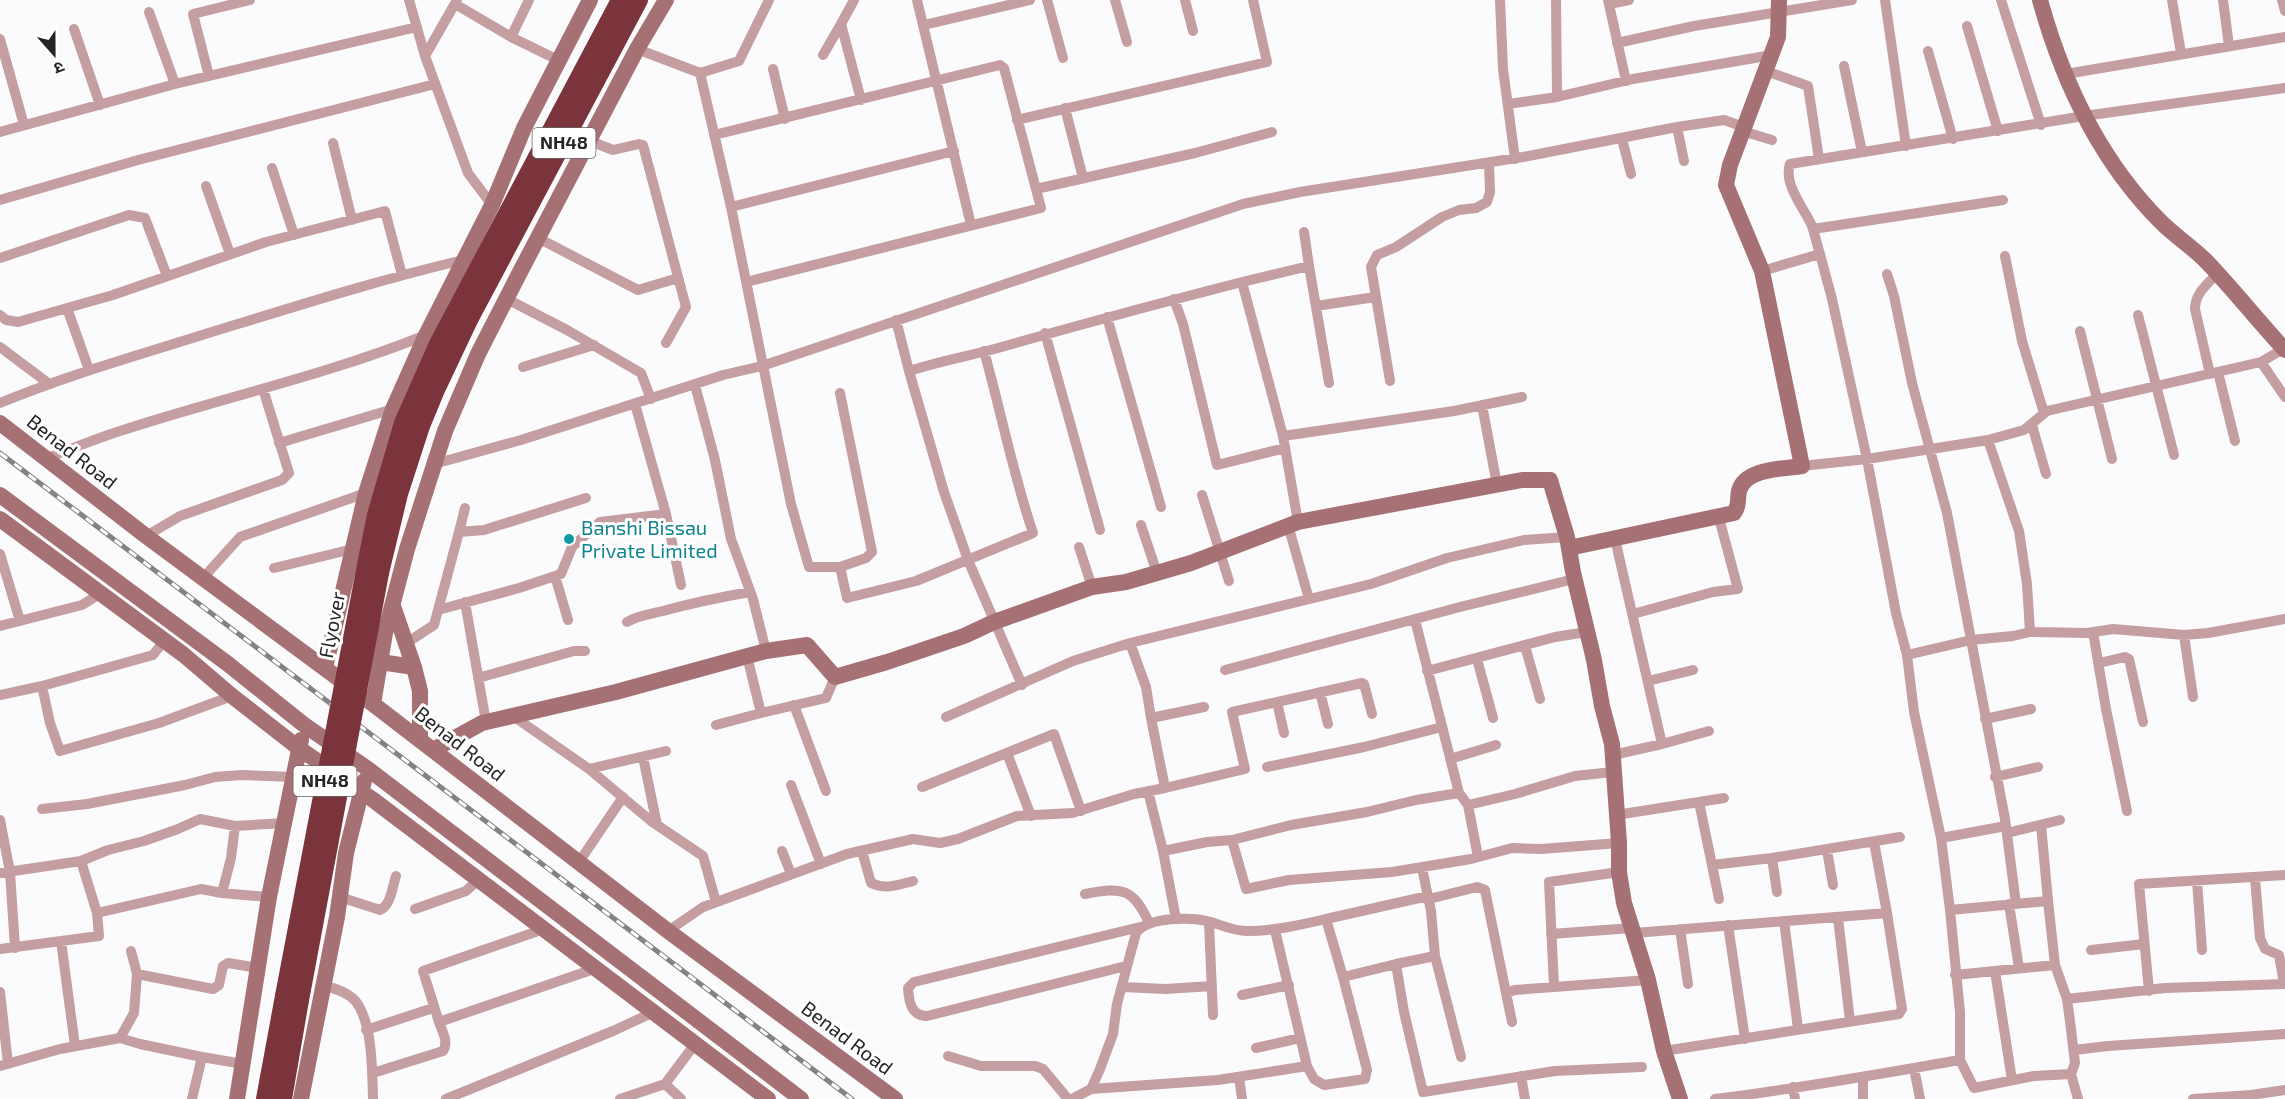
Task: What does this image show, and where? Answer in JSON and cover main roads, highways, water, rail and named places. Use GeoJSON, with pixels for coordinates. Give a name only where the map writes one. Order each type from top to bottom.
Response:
{"type":"FeatureCollection","features":[{"type":"Feature","properties":{"kind":"highway","name":"NH48"},"geometry":{"type":"LineString","coordinates":[[480,282],[620,0]]}},
{"type":"Feature","properties":{"kind":"highway","name":"NH48"},"geometry":{"type":"LineString","coordinates":[[480,282],[639,0]]}},
{"type":"Feature","properties":{"kind":"highway","name":"Flyover"},"geometry":{"type":"LineString","coordinates":[[292,998],[340,780],[388,535],[428,409],[480,282]]}},
{"type":"Feature","properties":{"kind":"highway","name":"NH48"},"geometry":{"type":"LineString","coordinates":[[265,1099],[292,998]]}},
{"type":"Feature","properties":{"kind":"highway","name":"NH48"},"geometry":{"type":"LineString","coordinates":[[283,1099],[292,998]]}},
{"type":"Feature","properties":{"kind":"railway"},"geometry":{"type":"LineString","coordinates":[[0,453],[852,1099]]}},
{"type":"Feature","properties":{"kind":"place","name":"Banshi Bissau Private Limited"},"geometry":{"type":"Point","coordinates":[569,539]}}]}
